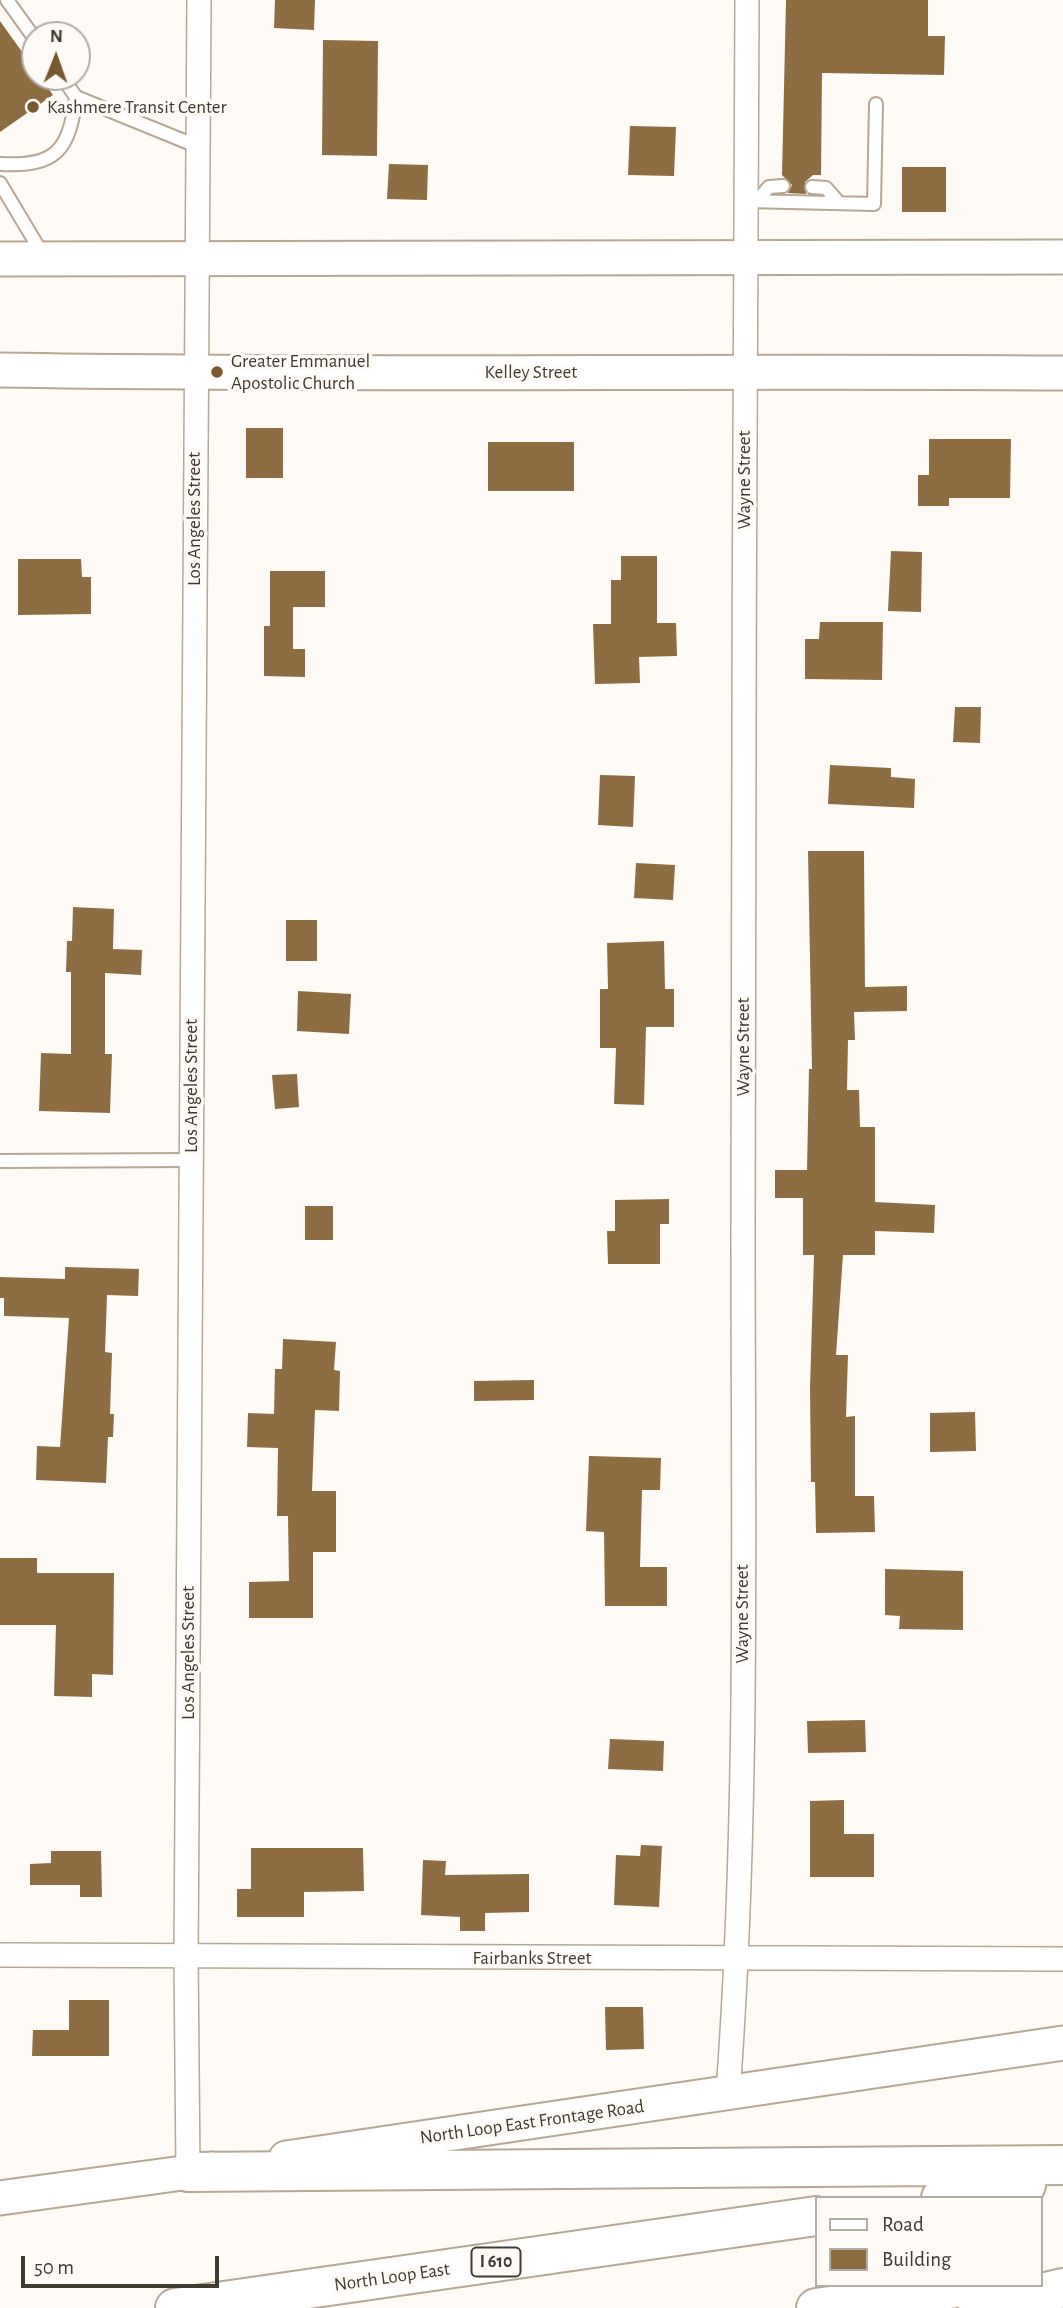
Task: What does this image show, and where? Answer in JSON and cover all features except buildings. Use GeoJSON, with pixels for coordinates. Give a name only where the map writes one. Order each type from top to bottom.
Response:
{"type":"FeatureCollection","features":[{"type":"Feature","properties":{"kind":"highway"},"geometry":{"type":"LineString","coordinates":[[188,2172],[1063,2165]]}},
{"type":"Feature","properties":{"kind":"highway"},"geometry":{"type":"LineString","coordinates":[[955,2196],[1063,2180]]}},
{"type":"Feature","properties":{"kind":"highway","name":"North Loop East"},"geometry":{"type":"LineString","coordinates":[[175,2308],[814,2216]]}},
{"type":"Feature","properties":{"kind":"highway"},"geometry":{"type":"LineString","coordinates":[[1042,2276],[1063,2273]]}},
{"type":"Feature","properties":{"kind":"highway"},"geometry":{"type":"LineString","coordinates":[[816,2308],[963,2287]]}},
{"type":"Feature","properties":{"kind":"highway"},"geometry":{"type":"LineString","coordinates":[[978,2308],[1063,2288]]}},
{"type":"Feature","properties":{"kind":"main road"},"geometry":{"type":"LineString","coordinates":[[0,259],[1063,257]]}},
{"type":"Feature","properties":{"kind":"main road","name":"Kelley Street"},"geometry":{"type":"LineString","coordinates":[[0,370],[195,373],[744,370],[1063,373]]}},
{"type":"Feature","properties":{"kind":"main road","name":"North Loop East Frontage Road"},"geometry":{"type":"LineString","coordinates":[[0,2198],[728,2094],[1063,2043]]}},
{"type":"Feature","properties":{"kind":"street","name":"Los Angeles Street"},"geometry":{"type":"LineString","coordinates":[[188,2172],[186,1955],[199,0]]}},
{"type":"Feature","properties":{"kind":"street","name":"Wayne Street"},"geometry":{"type":"LineString","coordinates":[[728,2094],[738,1958],[742,1699],[744,370],[745,256],[752,201],[747,0]]}},
{"type":"Feature","properties":{"kind":"street","name":"Fairbanks Street"},"geometry":{"type":"LineString","coordinates":[[0,1955],[1063,1959]]}},
{"type":"Feature","properties":{"kind":"lane"},"geometry":{"type":"LineString","coordinates":[[8,0],[23,21]]}},
{"type":"Feature","properties":{"kind":"lane"},"geometry":{"type":"LineString","coordinates":[[72,91],[76,97],[199,147]]}},
{"type":"Feature","properties":{"kind":"lane"},"geometry":{"type":"LineString","coordinates":[[0,164],[26,165],[59,152],[71,131],[76,97]]}},
{"type":"Feature","properties":{"kind":"lane"},"geometry":{"type":"LineString","coordinates":[[752,201],[874,204],[876,104]]}},
{"type":"Feature","properties":{"kind":"lane"},"geometry":{"type":"LineString","coordinates":[[0,183],[45,259]]}},
{"type":"Feature","properties":{"kind":"lane"},"geometry":{"type":"LineString","coordinates":[[752,201],[769,187],[783,186]]}},
{"type":"Feature","properties":{"kind":"lane"},"geometry":{"type":"LineString","coordinates":[[812,187],[826,188],[839,203]]}},
{"type":"Feature","properties":{"kind":"lane"},"geometry":{"type":"LineString","coordinates":[[0,1161],[191,1160]]}},
{"type":"Feature","properties":{"kind":"place","name":"Kashmere Transit Center"},"geometry":{"type":"Point","coordinates":[33,107]}},
{"type":"Feature","properties":{"kind":"place","name":"Greater Emmanuel Apostolic Church"},"geometry":{"type":"Point","coordinates":[217,372]}}]}
